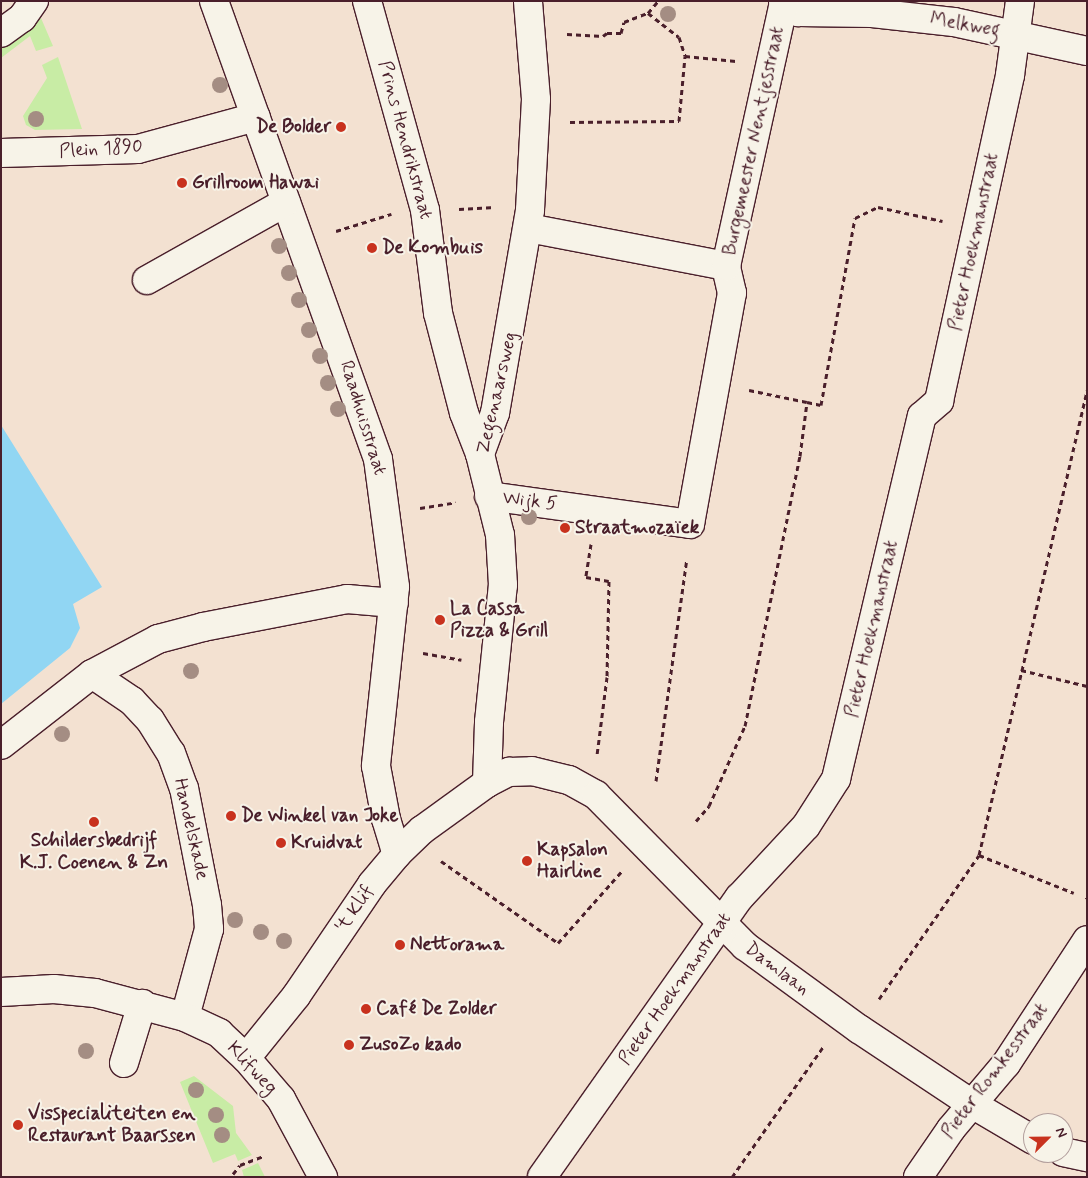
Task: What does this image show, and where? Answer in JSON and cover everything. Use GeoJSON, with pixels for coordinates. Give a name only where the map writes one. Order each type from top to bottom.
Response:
{"type":"FeatureCollection","features":[{"type":"Feature","properties":{"kind":"street"},"geometry":{"type":"LineString","coordinates":[[1,33],[22,18],[34,1]]}},
{"type":"Feature","properties":{"kind":"street","name":"Raadhuisstraat"},"geometry":{"type":"LineString","coordinates":[[214,1],[356,390],[378,458],[394,562],[394,603],[376,766],[386,819],[397,854]]}},
{"type":"Feature","properties":{"kind":"street","name":"Prins Hendrikstraat"},"geometry":{"type":"LineString","coordinates":[[367,1],[425,210],[438,313],[464,413],[480,454]]}},
{"type":"Feature","properties":{"kind":"street","name":"Zegenaarsweg"},"geometry":{"type":"LineString","coordinates":[[487,783],[503,585],[500,536],[480,454],[495,413],[528,228],[536,122],[533,39],[528,1]]}},
{"type":"Feature","properties":{"kind":"street","name":"Pieter Hoekmanstraat"},"geometry":{"type":"LineString","coordinates":[[542,1177],[704,951],[721,922],[739,898],[817,812],[842,760],[922,416],[939,401],[941,395],[990,172],[1016,35],[1020,1]]}},
{"type":"Feature","properties":{"kind":"street","name":"Melkweg"},"geometry":{"type":"LineString","coordinates":[[784,2],[798,12],[892,15],[981,26],[1087,51]]}},
{"type":"Feature","properties":{"kind":"street","name":"Burgemeester Nentjesstraat"},"geometry":{"type":"LineString","coordinates":[[690,524],[732,293],[726,266],[772,64],[784,2]]}},
{"type":"Feature","properties":{"kind":"street","name":"Plein 1890"},"geometry":{"type":"LineString","coordinates":[[1,154],[138,149],[256,117]]}},
{"type":"Feature","properties":{"kind":"street"},"geometry":{"type":"LineString","coordinates":[[147,280],[286,202]]}},
{"type":"Feature","properties":{"kind":"street"},"geometry":{"type":"LineString","coordinates":[[528,228],[726,266]]}},
{"type":"Feature","properties":{"kind":"street","name":"Wijk 5"},"geometry":{"type":"LineString","coordinates":[[489,496],[595,509],[690,524]]}},
{"type":"Feature","properties":{"kind":"street"},"geometry":{"type":"LineString","coordinates":[[1,745],[92,674],[158,639],[203,626],[347,599],[394,603]]}},
{"type":"Feature","properties":{"kind":"street","name":"Handelskade"},"geometry":{"type":"LineString","coordinates":[[92,674],[132,701],[150,720],[171,753],[184,788],[207,905],[209,929],[184,1017]]}},
{"type":"Feature","properties":{"kind":"street","name":"Damlaan"},"geometry":{"type":"LineString","coordinates":[[487,783],[509,772],[532,770],[586,788],[622,818],[745,946],[836,1012],[972,1104],[1023,1134]]}},
{"type":"Feature","properties":{"kind":"street","name":"'t Klif"},"geometry":{"type":"LineString","coordinates":[[246,1058],[296,996],[372,884],[397,854],[422,830],[487,783]]}},
{"type":"Feature","properties":{"kind":"street","name":"Pieter Romkesstraat"},"geometry":{"type":"LineString","coordinates":[[918,1177],[972,1104],[1006,1064],[1087,940]]}},
{"type":"Feature","properties":{"kind":"street","name":"Klifweg"},"geometry":{"type":"LineString","coordinates":[[1,992],[54,989],[94,993],[142,1004],[184,1017],[219,1034],[246,1058],[281,1099],[323,1177]]}},
{"type":"Feature","properties":{"kind":"street"},"geometry":{"type":"LineString","coordinates":[[124,1063],[142,1004]]}},
{"type":"Feature","properties":{"kind":"street"},"geometry":{"type":"LineString","coordinates":[[1073,1154],[1087,1157]]}},
{"type":"Feature","properties":{"kind":"path"},"geometry":{"type":"LineString","coordinates":[[533,39],[562,34],[603,36],[607,33],[621,33],[624,22],[648,13],[658,1]]}},
{"type":"Feature","properties":{"kind":"path"},"geometry":{"type":"LineString","coordinates":[[536,122],[678,121],[685,56],[679,37],[648,13]]}},
{"type":"Feature","properties":{"kind":"path"},"geometry":{"type":"LineString","coordinates":[[685,56],[772,64]]}},
{"type":"Feature","properties":{"kind":"path"},"geometry":{"type":"LineString","coordinates":[[716,383],[820,404],[855,218],[878,207],[950,222]]}},
{"type":"Feature","properties":{"kind":"path"},"geometry":{"type":"LineString","coordinates":[[879,1000],[979,855],[1087,390]]}},
{"type":"Feature","properties":{"kind":"path"},"geometry":{"type":"LineString","coordinates":[[696,821],[709,806],[745,726],[800,456],[807,402]]}},
{"type":"Feature","properties":{"kind":"path"},"geometry":{"type":"LineString","coordinates":[[410,510],[489,496]]}},
{"type":"Feature","properties":{"kind":"path"},"geometry":{"type":"LineString","coordinates":[[595,509],[586,577],[609,580],[607,677],[596,763]]}},
{"type":"Feature","properties":{"kind":"path"},"geometry":{"type":"LineString","coordinates":[[656,781],[690,524]]}},
{"type":"Feature","properties":{"kind":"path"},"geometry":{"type":"LineString","coordinates":[[420,653],[495,666]]}},
{"type":"Feature","properties":{"kind":"path"},"geometry":{"type":"LineString","coordinates":[[1021,670],[1087,686]]}},
{"type":"Feature","properties":{"kind":"path"},"geometry":{"type":"LineString","coordinates":[[979,855],[1074,893]]}},
{"type":"Feature","properties":{"kind":"path"},"geometry":{"type":"LineString","coordinates":[[436,858],[558,943],[627,865]]}},
{"type":"Feature","properties":{"kind":"path"},"geometry":{"type":"LineString","coordinates":[[732,1177],[827,1042]]}},
{"type":"Feature","properties":{"kind":"path"},"geometry":{"type":"LineString","coordinates":[[233,1174],[240,1166],[263,1156]]}},
{"type":"Feature","properties":{"kind":"green space"},"geometry":{"type":"Polygon","coordinates":[[[41,18],[53,46],[36,51],[30,36],[1,58],[1,47],[41,18]]]}},
{"type":"Feature","properties":{"kind":"green space"},"geometry":{"type":"Polygon","coordinates":[[[58,57],[82,129],[35,130],[26,125],[23,116],[47,78],[42,65],[58,57]]]}},
{"type":"Feature","properties":{"kind":"green space"},"geometry":{"type":"Polygon","coordinates":[[[194,1076],[233,1106],[236,1133],[252,1155],[238,1161],[235,1154],[213,1163],[180,1082],[194,1076]]]}},
{"type":"Feature","properties":{"kind":"green space"},"geometry":{"type":"Polygon","coordinates":[[[258,1163],[265,1177],[244,1177],[242,1170],[258,1163]]]}},
{"type":"Feature","properties":{"kind":"water"},"geometry":{"type":"Polygon","coordinates":[[[1,425],[102,587],[73,604],[80,628],[70,648],[1,704],[1,425]]]}},
{"type":"Feature","properties":{"kind":"place","name":"De Bolder"},"geometry":{"type":"Point","coordinates":[341,127]}},
{"type":"Feature","properties":{"kind":"place","name":"Grillroom Hawai"},"geometry":{"type":"Point","coordinates":[182,183]}},
{"type":"Feature","properties":{"kind":"place","name":"De Kombuis"},"geometry":{"type":"Point","coordinates":[372,248]}},
{"type":"Feature","properties":{"kind":"place","name":"Straatmozaïek"},"geometry":{"type":"Point","coordinates":[565,528]}},
{"type":"Feature","properties":{"kind":"place","name":"La Cassa Pizza & Grill"},"geometry":{"type":"Point","coordinates":[440,620]}},
{"type":"Feature","properties":{"kind":"place","name":"De Winkel van Joke"},"geometry":{"type":"Point","coordinates":[231,816]}},
{"type":"Feature","properties":{"kind":"place","name":"Schildersbedrijf K.J. Coenen & Zn"},"geometry":{"type":"Point","coordinates":[94,822]}},
{"type":"Feature","properties":{"kind":"place","name":"Kruidvat"},"geometry":{"type":"Point","coordinates":[281,843]}},
{"type":"Feature","properties":{"kind":"place","name":"Kapsalon Hairline"},"geometry":{"type":"Point","coordinates":[527,861]}},
{"type":"Feature","properties":{"kind":"place","name":"Nettorama"},"geometry":{"type":"Point","coordinates":[400,945]}},
{"type":"Feature","properties":{"kind":"place","name":"Café De Zolder"},"geometry":{"type":"Point","coordinates":[366,1009]}},
{"type":"Feature","properties":{"kind":"place","name":"ZusoZo kado"},"geometry":{"type":"Point","coordinates":[349,1045]}},
{"type":"Feature","properties":{"kind":"place","name":"Visspecialiteiten en Restaurant Baarssen"},"geometry":{"type":"Point","coordinates":[18,1125]}}]}
